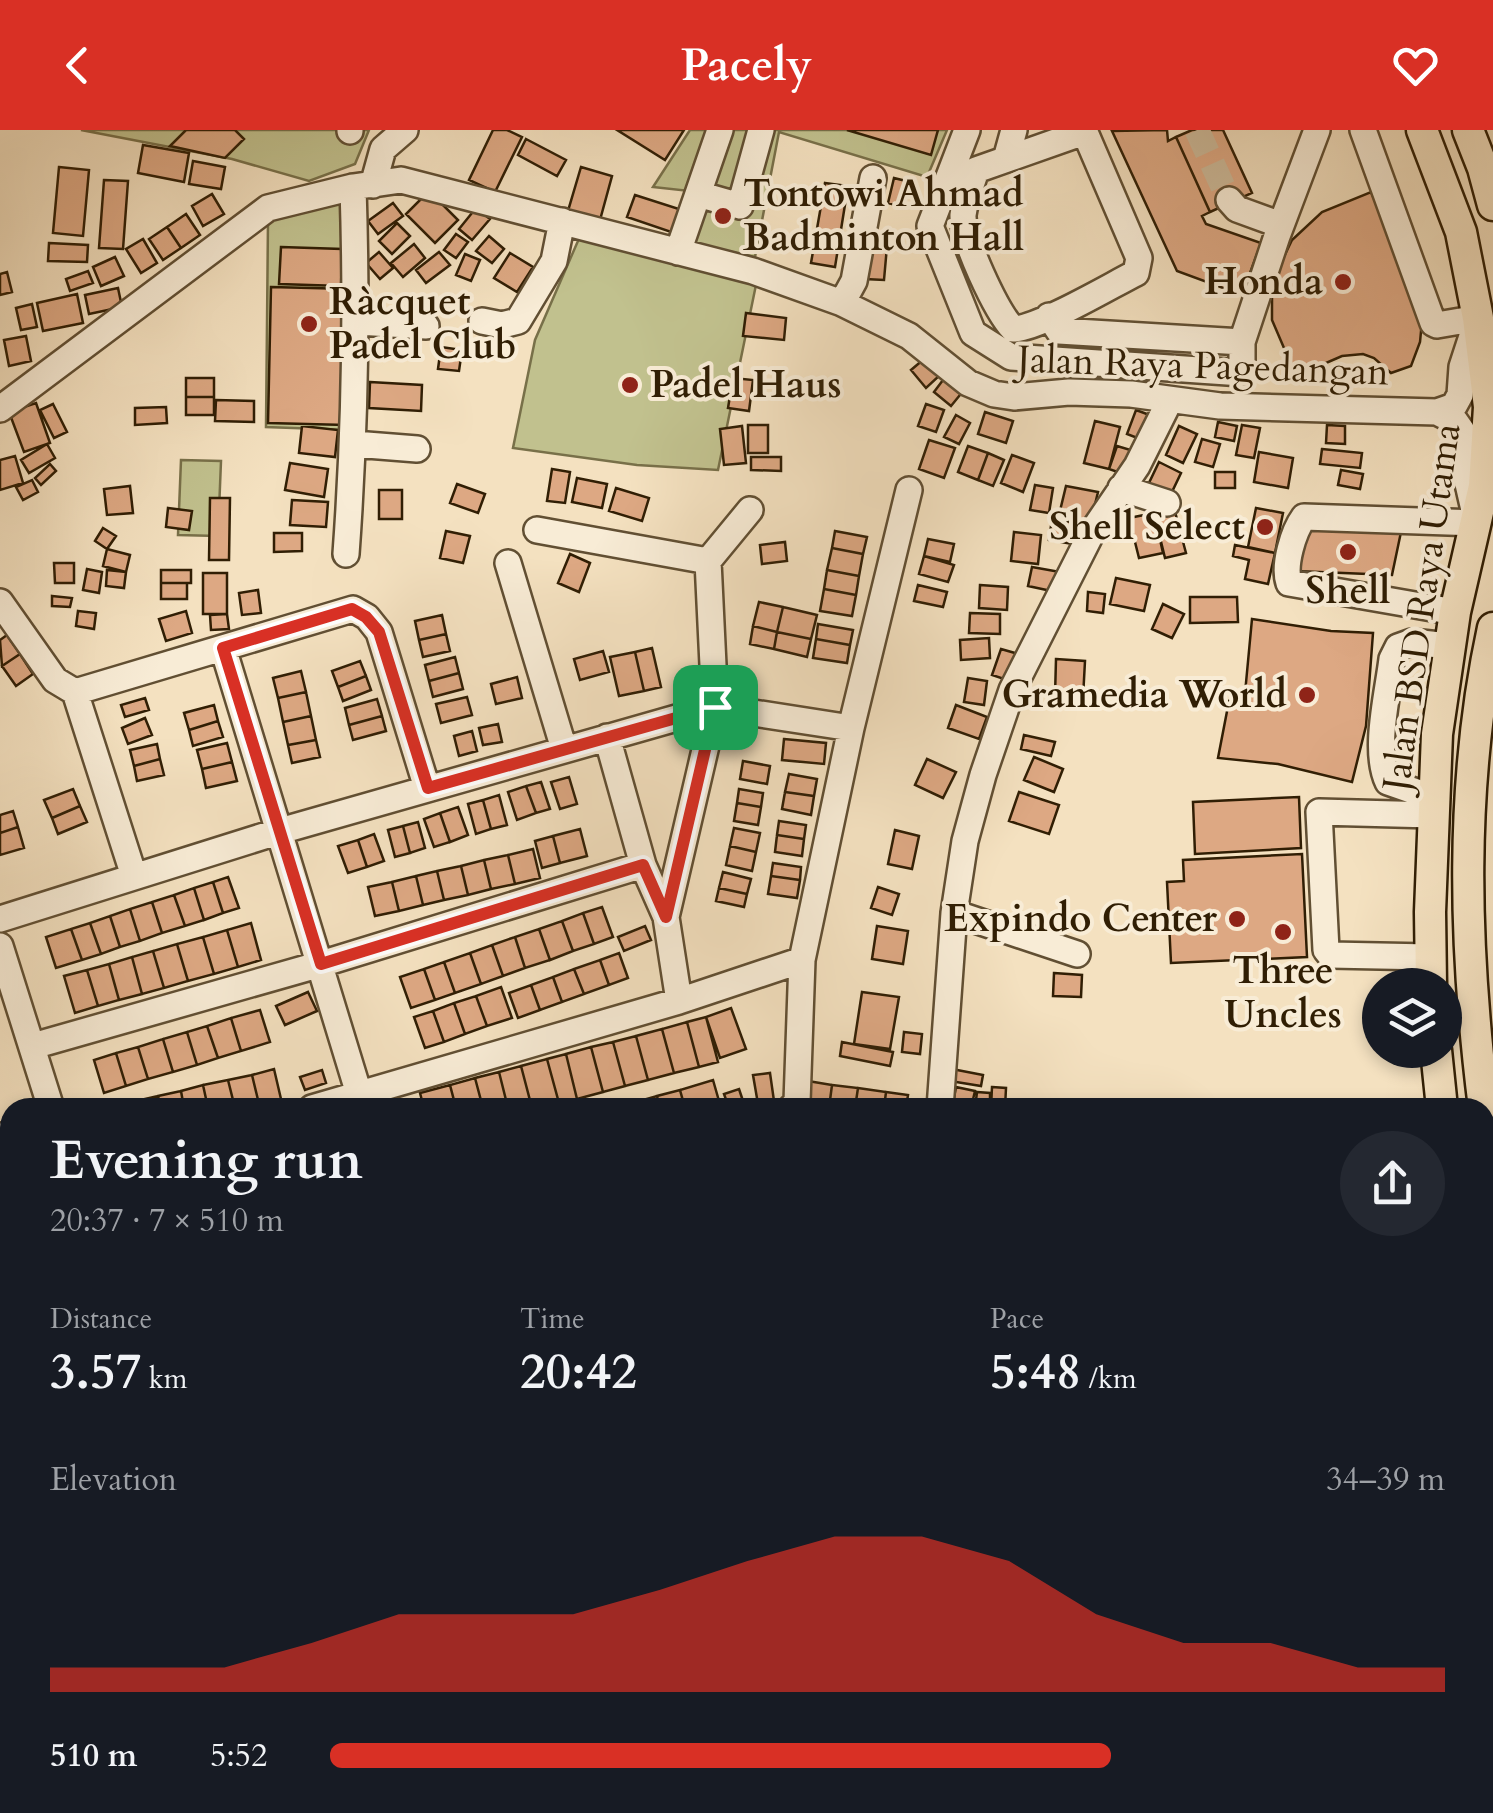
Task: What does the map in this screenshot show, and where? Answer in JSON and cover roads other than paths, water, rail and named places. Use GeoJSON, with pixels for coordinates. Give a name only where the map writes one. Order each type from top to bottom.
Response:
{"type":"FeatureCollection","features":[{"type":"Feature","properties":{"kind":"main road","name":"Jalan BSD Raya Utama"},"geometry":{"type":"LineString","coordinates":[[1422,130],[1461,232],[1478,318],[1489,406],[1484,486],[1455,612],[1436,734],[1431,968]]}},
{"type":"Feature","properties":{"kind":"main road"},"geometry":{"type":"LineString","coordinates":[[1468,130],[1493,206]]}},
{"type":"Feature","properties":{"kind":"main road","name":"Jalan BSD Raya Utama"},"geometry":{"type":"LineString","coordinates":[[1462,983],[1474,742],[1493,628]]}},
{"type":"Feature","properties":{"kind":"main road","name":"Jalan BSD Raya Utama"},"geometry":{"type":"LineString","coordinates":[[1462,1031],[1481,1098]]}},
{"type":"Feature","properties":{"kind":"main road"},"geometry":{"type":"LineString","coordinates":[[1438,1068],[1441,1098]]}},
{"type":"Feature","properties":{"kind":"street"},"geometry":{"type":"LineString","coordinates":[[346,554],[363,186],[383,139],[405,130]]}},
{"type":"Feature","properties":{"kind":"street"},"geometry":{"type":"LineString","coordinates":[[678,252],[720,130]]}},
{"type":"Feature","properties":{"kind":"street"},"geometry":{"type":"LineString","coordinates":[[698,194],[740,206],[760,130]]}},
{"type":"Feature","properties":{"kind":"street"},"geometry":{"type":"LineString","coordinates":[[967,130],[930,226],[973,333],[1012,357],[1242,372],[1242,342],[1318,130]]}},
{"type":"Feature","properties":{"kind":"street"},"geometry":{"type":"LineString","coordinates":[[1006,159],[1014,130]]}},
{"type":"Feature","properties":{"kind":"street"},"geometry":{"type":"LineString","coordinates":[[1363,130],[1433,323],[1478,318],[1462,367],[1460,395],[1454,406],[1437,412]]}},
{"type":"Feature","properties":{"kind":"street"},"geometry":{"type":"LineString","coordinates":[[1084,131],[1140,262],[1136,273],[1049,316],[1013,329],[994,297],[966,234],[963,218],[976,170],[1006,159],[1084,131]]}},
{"type":"Feature","properties":{"kind":"street"},"geometry":{"type":"LineString","coordinates":[[842,303],[854,282],[873,178]]}},
{"type":"Feature","properties":{"kind":"street","name":"Jalan Raya Pagedangan"},"geometry":{"type":"LineString","coordinates":[[0,408],[268,208],[401,180],[753,271],[842,303],[909,336],[968,384],[994,394],[1014,397],[1100,393],[1220,406],[1437,412]]}},
{"type":"Feature","properties":{"kind":"street"},"geometry":{"type":"LineString","coordinates":[[1229,200],[1237,210],[1281,225]]}},
{"type":"Feature","properties":{"kind":"street"},"geometry":{"type":"LineString","coordinates":[[482,320],[502,325],[518,320],[554,261],[562,221]]}},
{"type":"Feature","properties":{"kind":"street"},"geometry":{"type":"LineString","coordinates":[[1049,316],[1059,331],[1242,342]]}},
{"type":"Feature","properties":{"kind":"street"},"geometry":{"type":"LineString","coordinates":[[358,322],[426,326]]}},
{"type":"Feature","properties":{"kind":"street"},"geometry":{"type":"LineString","coordinates":[[941,1098],[954,913],[965,841],[1012,690],[1092,532],[1137,466],[1170,400]]}},
{"type":"Feature","properties":{"kind":"street"},"geometry":{"type":"LineString","coordinates":[[1437,412],[1455,421],[1462,432],[1463,462],[1477,523],[1304,517],[1286,572],[1289,583],[1455,612]]}},
{"type":"Feature","properties":{"kind":"street"},"geometry":{"type":"LineString","coordinates":[[354,444],[416,449]]}},
{"type":"Feature","properties":{"kind":"street"},"geometry":{"type":"LineString","coordinates":[[1121,488],[1167,504]]}},
{"type":"Feature","properties":{"kind":"street"},"geometry":{"type":"LineString","coordinates":[[797,1098],[802,960],[851,728],[909,490]]}},
{"type":"Feature","properties":{"kind":"street"},"geometry":{"type":"LineString","coordinates":[[666,917],[715,707],[708,561],[750,510]]}},
{"type":"Feature","properties":{"kind":"street"},"geometry":{"type":"LineString","coordinates":[[537,530],[708,561]]}},
{"type":"Feature","properties":{"kind":"street"},"geometry":{"type":"LineString","coordinates":[[508,562],[564,749]]}},
{"type":"Feature","properties":{"kind":"street"},"geometry":{"type":"LineString","coordinates":[[0,602],[55,680],[75,692],[134,876]]}},
{"type":"Feature","properties":{"kind":"street"},"geometry":{"type":"LineString","coordinates":[[75,692],[352,609],[379,632],[428,788]]}},
{"type":"Feature","properties":{"kind":"street"},"geometry":{"type":"LineString","coordinates":[[1433,806],[1388,782],[1382,770],[1382,747],[1392,659],[1398,647],[1412,642],[1449,646]]}},
{"type":"Feature","properties":{"kind":"street"},"geometry":{"type":"LineString","coordinates":[[223,648],[360,1098]]}},
{"type":"Feature","properties":{"kind":"street"},"geometry":{"type":"LineString","coordinates":[[0,919],[428,788],[715,707],[851,728]]}},
{"type":"Feature","properties":{"kind":"street"},"geometry":{"type":"LineString","coordinates":[[607,737],[643,865],[666,917],[679,1001]]}},
{"type":"Feature","properties":{"kind":"street"},"geometry":{"type":"LineString","coordinates":[[1412,968],[1330,955],[1326,950],[1319,812],[1433,806]]}},
{"type":"Feature","properties":{"kind":"street"},"geometry":{"type":"LineString","coordinates":[[33,1046],[321,964],[643,865]]}},
{"type":"Feature","properties":{"kind":"street"},"geometry":{"type":"LineString","coordinates":[[954,913],[1078,954]]}},
{"type":"Feature","properties":{"kind":"street"},"geometry":{"type":"LineString","coordinates":[[0,946],[47,1098]]}},
{"type":"Feature","properties":{"kind":"street"},"geometry":{"type":"LineString","coordinates":[[367,1098],[802,960]]}},
{"type":"Feature","properties":{"kind":"tunnel"},"geometry":{"type":"LineString","coordinates":[[1197,130],[1229,200]]}},
{"type":"Feature","properties":{"kind":"place","name":"Tontowi Ahmad Badminton Hall"},"geometry":{"type":"Point","coordinates":[723,216]}},
{"type":"Feature","properties":{"kind":"place","name":"Honda"},"geometry":{"type":"Point","coordinates":[1343,282]}},
{"type":"Feature","properties":{"kind":"place","name":"Ràcquet Padel Club"},"geometry":{"type":"Point","coordinates":[309,324]}},
{"type":"Feature","properties":{"kind":"place","name":"Padel Haus"},"geometry":{"type":"Point","coordinates":[630,385]}},
{"type":"Feature","properties":{"kind":"place","name":"Shell Select"},"geometry":{"type":"Point","coordinates":[1265,527]}},
{"type":"Feature","properties":{"kind":"place","name":"Shell"},"geometry":{"type":"Point","coordinates":[1348,552]}},
{"type":"Feature","properties":{"kind":"place","name":"Gramedia World"},"geometry":{"type":"Point","coordinates":[1307,695]}},
{"type":"Feature","properties":{"kind":"place","name":"Expindo Center"},"geometry":{"type":"Point","coordinates":[1237,919]}},
{"type":"Feature","properties":{"kind":"place","name":"Three Uncles"},"geometry":{"type":"Point","coordinates":[1283,932]}}]}
